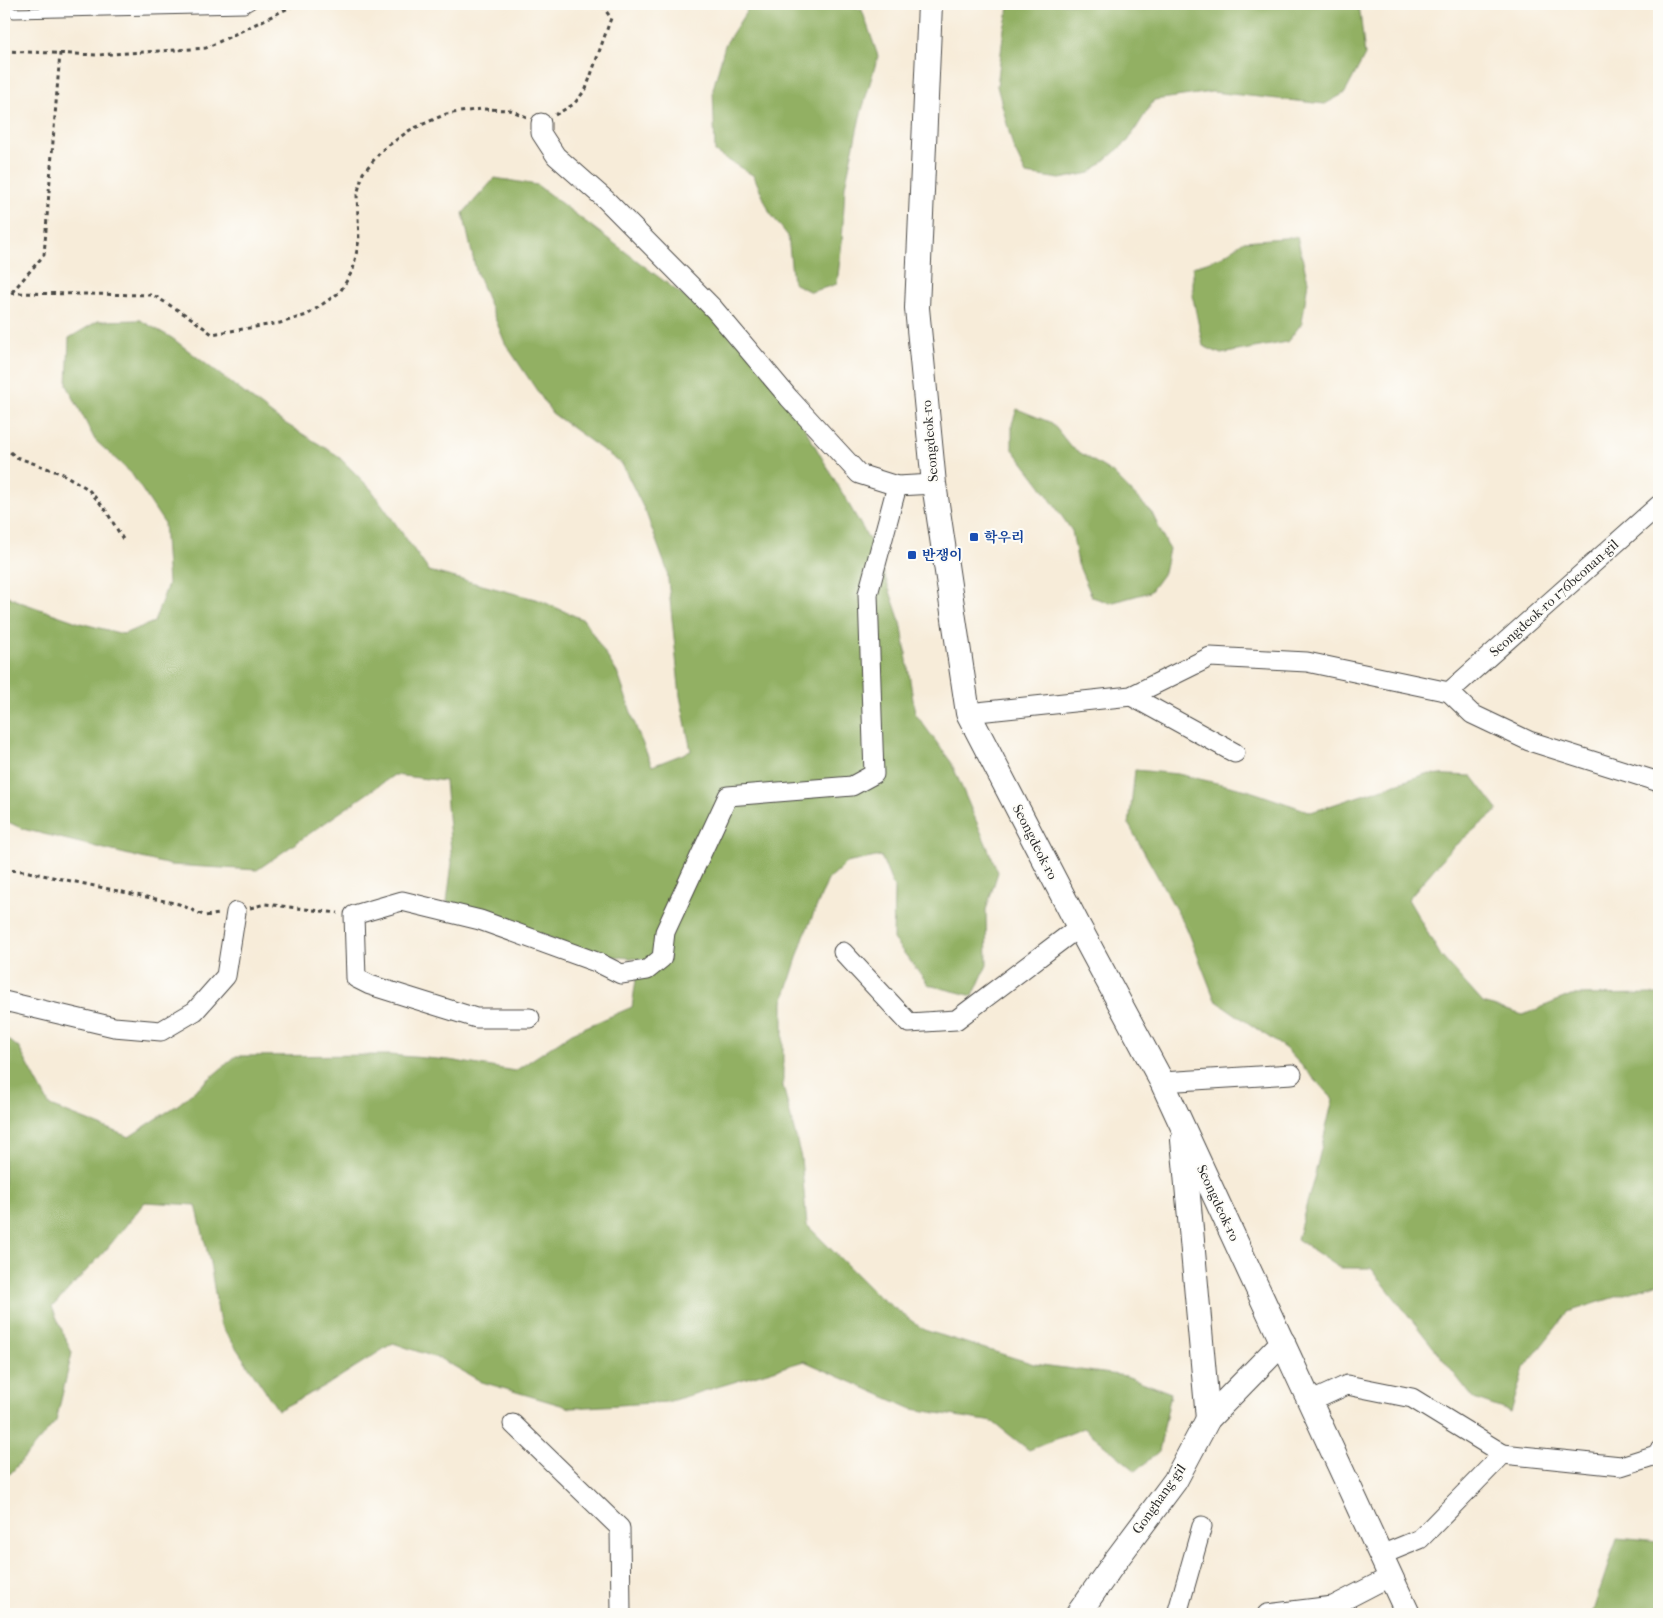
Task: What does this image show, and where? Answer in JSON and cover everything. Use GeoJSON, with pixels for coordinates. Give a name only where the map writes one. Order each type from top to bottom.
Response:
{"type":"FeatureCollection","features":[{"type":"Feature","properties":{"kind":"street","name":"Seongdeok-ro"},"geometry":{"type":"LineString","coordinates":[[930,4],[917,308],[934,484],[968,713],[1162,1082],[1408,1614]]}},
{"type":"Feature","properties":{"kind":"street"},"geometry":{"type":"LineString","coordinates":[[541,123],[541,133],[556,156],[606,200],[714,309],[789,398],[859,474],[897,486],[934,484]]}},
{"type":"Feature","properties":{"kind":"street"},"geometry":{"type":"LineString","coordinates":[[530,1018],[476,1018],[370,985],[356,978],[354,915],[402,901],[480,920],[599,963],[622,974],[647,970],[662,958],[665,932],[728,796],[852,786],[874,774],[868,594],[897,486]]}},
{"type":"Feature","properties":{"kind":"street","name":"Seongdeok-ro 176beonan-gil"},"geometry":{"type":"LineString","coordinates":[[1449,692],[1656,513]]}},
{"type":"Feature","properties":{"kind":"street"},"geometry":{"type":"LineString","coordinates":[[968,713],[1131,696],[1210,657],[1307,662],[1449,692],[1472,714],[1529,740],[1659,782]]}},
{"type":"Feature","properties":{"kind":"street"},"geometry":{"type":"LineString","coordinates":[[1131,696],[1235,753]]}},
{"type":"Feature","properties":{"kind":"street"},"geometry":{"type":"LineString","coordinates":[[4,1001],[114,1027],[161,1031],[195,1011],[226,976],[236,912]]}},
{"type":"Feature","properties":{"kind":"street"},"geometry":{"type":"LineString","coordinates":[[843,952],[909,1023],[956,1020],[1079,927]]}},
{"type":"Feature","properties":{"kind":"street"},"geometry":{"type":"LineString","coordinates":[[1162,1082],[1292,1074]]}},
{"type":"Feature","properties":{"kind":"street"},"geometry":{"type":"LineString","coordinates":[[1182,1123],[1208,1418]]}},
{"type":"Feature","properties":{"kind":"street","name":"Gonghang-gil"},"geometry":{"type":"LineString","coordinates":[[1078,1614],[1175,1481],[1208,1418],[1283,1342]]}},
{"type":"Feature","properties":{"kind":"street"},"geometry":{"type":"LineString","coordinates":[[1310,1402],[1347,1385],[1412,1398],[1503,1454],[1621,1466],[1656,1455],[1659,1451]]}},
{"type":"Feature","properties":{"kind":"street"},"geometry":{"type":"LineString","coordinates":[[513,1424],[620,1528],[621,1614]]}},
{"type":"Feature","properties":{"kind":"street"},"geometry":{"type":"LineString","coordinates":[[1267,1614],[1333,1610],[1420,1539],[1503,1454]]}},
{"type":"Feature","properties":{"kind":"street"},"geometry":{"type":"LineString","coordinates":[[1177,1614],[1202,1526]]}},
{"type":"Feature","properties":{"kind":"lane"},"geometry":{"type":"LineString","coordinates":[[4,7],[14,13],[244,8],[251,4]]}},
{"type":"Feature","properties":{"kind":"path"},"geometry":{"type":"LineString","coordinates":[[4,51],[98,55],[206,48],[297,4]]}},
{"type":"Feature","properties":{"kind":"path"},"geometry":{"type":"LineString","coordinates":[[12,292],[153,295],[191,318],[212,334],[280,323],[307,315],[340,292],[353,270],[358,240],[357,194],[363,173],[382,150],[410,130],[446,114],[482,109],[510,110],[541,123],[574,104],[586,89],[611,18],[601,4]]}},
{"type":"Feature","properties":{"kind":"path"},"geometry":{"type":"LineString","coordinates":[[4,297],[12,292],[44,255],[60,53]]}},
{"type":"Feature","properties":{"kind":"path"},"geometry":{"type":"LineString","coordinates":[[4,447],[16,457],[63,474],[88,489],[105,509],[124,541]]}},
{"type":"Feature","properties":{"kind":"path"},"geometry":{"type":"LineString","coordinates":[[4,870],[24,871],[179,904],[205,916],[236,912],[265,904],[354,915]]}},
{"type":"Feature","properties":{"kind":"green space"},"geometry":{"type":"Polygon","coordinates":[[[751,4],[847,4],[862,10],[878,56],[860,117],[845,186],[842,242],[837,284],[811,292],[793,283],[788,236],[770,213],[754,176],[715,152],[713,89],[725,45],[751,4]]]}},
{"type":"Feature","properties":{"kind":"green space"},"geometry":{"type":"Polygon","coordinates":[[[1010,4],[1355,4],[1360,12],[1365,55],[1345,93],[1325,104],[1212,92],[1154,100],[1128,141],[1090,173],[1060,179],[1026,174],[1013,147],[997,86],[1004,28],[1010,4]]]}},
{"type":"Feature","properties":{"kind":"green space"},"geometry":{"type":"Polygon","coordinates":[[[495,178],[537,185],[742,340],[800,420],[877,553],[902,627],[915,713],[951,762],[998,872],[986,910],[987,965],[973,996],[929,985],[893,939],[894,888],[881,856],[846,863],[828,880],[804,936],[783,1002],[783,1086],[801,1158],[807,1225],[878,1296],[924,1330],[1034,1364],[1126,1376],[1171,1393],[1159,1451],[1136,1471],[1084,1428],[1029,1450],[993,1422],[912,1409],[804,1361],[667,1402],[571,1408],[482,1382],[443,1360],[393,1343],[327,1385],[278,1410],[220,1324],[210,1263],[196,1205],[145,1202],[105,1251],[52,1307],[72,1353],[56,1421],[11,1473],[4,1476],[4,1036],[19,1048],[50,1106],[129,1137],[179,1104],[236,1056],[389,1055],[449,1060],[515,1071],[572,1033],[632,1007],[639,959],[588,954],[493,914],[447,902],[452,863],[445,781],[394,775],[257,870],[170,865],[23,829],[4,820],[4,594],[20,602],[80,623],[123,634],[154,622],[168,584],[164,523],[131,473],[95,440],[67,385],[69,338],[98,321],[140,320],[172,338],[278,419],[337,455],[371,489],[429,571],[539,600],[584,620],[618,674],[637,730],[652,766],[691,751],[680,696],[667,570],[646,513],[622,464],[552,413],[505,343],[476,271],[463,213],[495,178]]]}},
{"type":"Feature","properties":{"kind":"green space"},"geometry":{"type":"Polygon","coordinates":[[[1297,237],[1308,281],[1302,323],[1287,342],[1221,354],[1203,346],[1193,298],[1193,267],[1223,256],[1244,241],[1297,237]]]}},
{"type":"Feature","properties":{"kind":"green space"},"geometry":{"type":"Polygon","coordinates":[[[1017,409],[1052,423],[1071,447],[1113,473],[1152,513],[1169,549],[1164,573],[1150,592],[1110,603],[1092,597],[1078,564],[1072,531],[1012,448],[1012,424],[1017,409]]]}},
{"type":"Feature","properties":{"kind":"green space"},"geometry":{"type":"Polygon","coordinates":[[[1135,770],[1178,774],[1247,790],[1311,812],[1426,774],[1472,776],[1498,810],[1452,848],[1408,899],[1441,956],[1483,1003],[1523,1015],[1571,995],[1659,994],[1659,1283],[1568,1312],[1524,1368],[1511,1412],[1474,1399],[1371,1268],[1340,1268],[1297,1239],[1333,1099],[1286,1049],[1215,1000],[1188,931],[1129,825],[1135,770]]]}},
{"type":"Feature","properties":{"kind":"green space"},"geometry":{"type":"Polygon","coordinates":[[[1617,1538],[1659,1542],[1659,1614],[1592,1614],[1617,1538]]]}},
{"type":"Feature","properties":{"kind":"place","name":"학우리"},"geometry":{"type":"Point","coordinates":[974,537]}},
{"type":"Feature","properties":{"kind":"place","name":"반쟁이"},"geometry":{"type":"Point","coordinates":[912,555]}}]}
